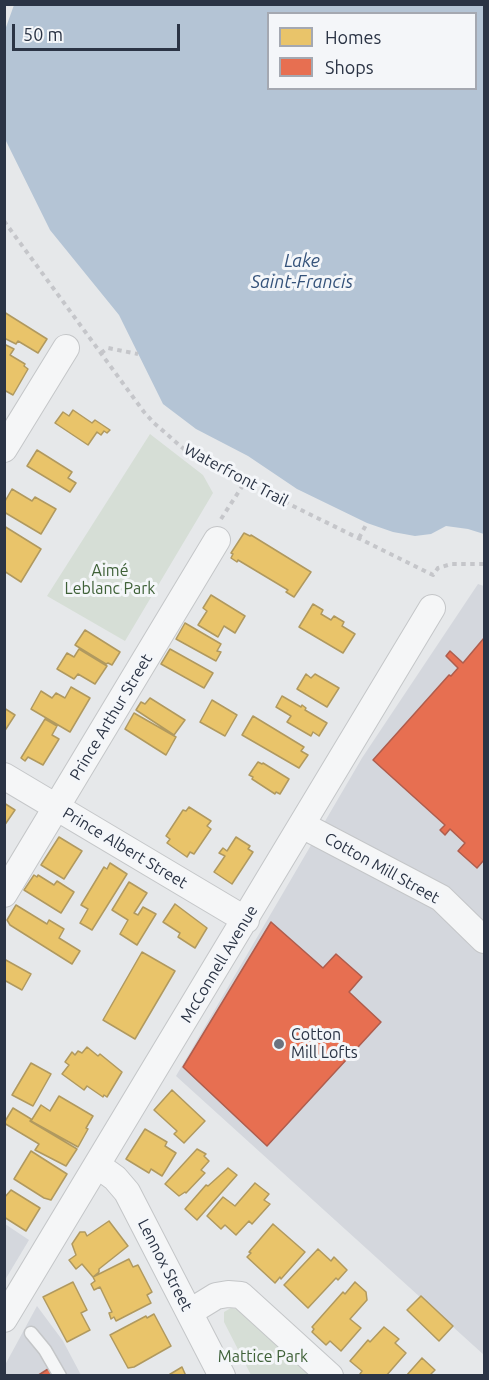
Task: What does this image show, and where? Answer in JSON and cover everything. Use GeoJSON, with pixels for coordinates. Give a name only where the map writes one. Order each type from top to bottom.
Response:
{"type":"FeatureCollection","features":[{"type":"Feature","properties":{"kind":"street"},"geometry":{"type":"LineString","coordinates":[[4,449],[66,348]]}},
{"type":"Feature","properties":{"kind":"street","name":"Prince Arthur Street"},"geometry":{"type":"LineString","coordinates":[[4,894],[58,808],[217,540]]}},
{"type":"Feature","properties":{"kind":"street","name":"McConnell Avenue"},"geometry":{"type":"LineString","coordinates":[[4,1319],[432,608]]}},
{"type":"Feature","properties":{"kind":"street","name":"Prince Albert Street"},"geometry":{"type":"LineString","coordinates":[[4,776],[246,920]]}},
{"type":"Feature","properties":{"kind":"street","name":"Cotton Mill Street"},"geometry":{"type":"LineString","coordinates":[[302,825],[441,898],[484,940]]}},
{"type":"Feature","properties":{"kind":"street","name":"Lennox Street"},"geometry":{"type":"LineString","coordinates":[[97,1165],[115,1178],[127,1192],[222,1376]]}},
{"type":"Feature","properties":{"kind":"street"},"geometry":{"type":"LineString","coordinates":[[189,1312],[216,1296],[241,1295],[330,1376]]}},
{"type":"Feature","properties":{"kind":"lane"},"geometry":{"type":"LineString","coordinates":[[31,1333],[45,1350],[60,1376]]}},
{"type":"Feature","properties":{"kind":"path","name":"Waterfront Trail"},"geometry":{"type":"LineString","coordinates":[[4,221],[144,412],[170,438],[214,467],[433,575],[438,568],[451,564],[484,564]]}},
{"type":"Feature","properties":{"kind":"path"},"geometry":{"type":"LineString","coordinates":[[101,352],[108,348],[138,354]]}},
{"type":"Feature","properties":{"kind":"path"},"geometry":{"type":"LineString","coordinates":[[217,540],[218,524],[245,482]]}},
{"type":"Feature","properties":{"kind":"path"},"geometry":{"type":"LineString","coordinates":[[359,538],[367,523]]}},
{"type":"Feature","properties":{"kind":"shaded area"},"geometry":{"type":"Polygon","coordinates":[[[478,584],[484,586],[484,1355],[176,1076],[362,758],[478,584]]]}},
{"type":"Feature","properties":{"kind":"shaded area"},"geometry":{"type":"Polygon","coordinates":[[[5,1224],[29,1240],[5,1280],[5,1224]]]}},
{"type":"Feature","properties":{"kind":"shaded area"},"geometry":{"type":"Polygon","coordinates":[[[37,1306],[63,1341],[81,1375],[5,1376],[5,1365],[37,1306]]]}},
{"type":"Feature","properties":{"kind":"green space","name":"Aimé Leblanc Park"},"geometry":{"type":"Polygon","coordinates":[[[150,434],[203,475],[213,493],[125,641],[47,596],[150,434]]]}},
{"type":"Feature","properties":{"kind":"green space","name":"Mattice Park"},"geometry":{"type":"Polygon","coordinates":[[[231,1308],[239,1310],[310,1375],[251,1375],[224,1322],[224,1312],[231,1308]]]}},
{"type":"Feature","properties":{"kind":"water","name":"Lake Saint-Francis"},"geometry":{"type":"Polygon","coordinates":[[[14,5],[484,5],[484,534],[446,526],[431,534],[415,536],[393,532],[367,523],[297,489],[248,456],[196,429],[163,404],[119,315],[50,230],[5,139],[5,30],[14,5]]]}},
{"type":"Feature","properties":{"kind":"building: Homes"},"geometry":{"type":"Polygon","coordinates":[[[4,312],[47,339],[38,353],[18,341],[16,344],[4,338],[4,312]]]}},
{"type":"Feature","properties":{"kind":"building: Homes"},"geometry":{"type":"Polygon","coordinates":[[[4,344],[14,349],[10,355],[25,364],[24,366],[28,369],[13,395],[4,390],[4,344]]]}},
{"type":"Feature","properties":{"kind":"building: Homes"},"geometry":{"type":"Polygon","coordinates":[[[73,410],[92,423],[95,420],[110,430],[107,433],[104,431],[101,435],[97,432],[88,445],[55,423],[63,412],[69,416],[73,410]]]}},
{"type":"Feature","properties":{"kind":"building: Homes"},"geometry":{"type":"Polygon","coordinates":[[[37,450],[72,472],[68,478],[76,483],[70,492],[27,466],[37,450]]]}},
{"type":"Feature","properties":{"kind":"building: Homes"},"geometry":{"type":"Polygon","coordinates":[[[12,489],[32,501],[35,497],[56,509],[41,534],[4,512],[4,503],[12,489]]]}},
{"type":"Feature","properties":{"kind":"building: Homes"},"geometry":{"type":"Polygon","coordinates":[[[4,526],[41,549],[21,582],[4,571],[4,526]]]}},
{"type":"Feature","properties":{"kind":"building: Homes"},"geometry":{"type":"Polygon","coordinates":[[[244,533],[311,572],[294,597],[286,592],[288,590],[231,558],[233,554],[231,553],[244,533]]]}},
{"type":"Feature","properties":{"kind":"building: Homes"},"geometry":{"type":"Polygon","coordinates":[[[211,595],[245,616],[235,633],[224,626],[218,637],[198,625],[207,611],[203,608],[211,595]]]}},
{"type":"Feature","properties":{"kind":"building: Homes"},"geometry":{"type":"Polygon","coordinates":[[[313,604],[323,610],[321,614],[331,620],[334,616],[344,622],[342,626],[355,634],[343,653],[299,627],[313,604]]]}},
{"type":"Feature","properties":{"kind":"building: Homes"},"geometry":{"type":"Polygon","coordinates":[[[185,623],[221,644],[217,651],[221,652],[216,661],[176,639],[185,623]]]}},
{"type":"Feature","properties":{"kind":"building: Homes"},"geometry":{"type":"Polygon","coordinates":[[[85,630],[120,652],[112,665],[106,664],[75,645],[85,630]]]}},
{"type":"Feature","properties":{"kind":"building: Homes"},"geometry":{"type":"Polygon","coordinates":[[[79,649],[107,666],[95,684],[78,674],[74,679],[57,669],[67,653],[74,657],[79,649]]]}},
{"type":"Feature","properties":{"kind":"building: Homes"},"geometry":{"type":"Polygon","coordinates":[[[170,649],[213,673],[204,688],[161,664],[170,649]]]}},
{"type":"Feature","properties":{"kind":"building: Homes"},"geometry":{"type":"Polygon","coordinates":[[[306,674],[311,678],[315,674],[339,688],[327,707],[297,689],[306,674]]]}},
{"type":"Feature","properties":{"kind":"building: Homes"},"geometry":{"type":"Polygon","coordinates":[[[71,687],[90,698],[70,732],[31,709],[41,691],[52,698],[56,693],[65,698],[71,687]]]}},
{"type":"Feature","properties":{"kind":"building: Homes"},"geometry":{"type":"Polygon","coordinates":[[[282,696],[301,707],[302,705],[306,708],[305,710],[327,723],[319,736],[313,732],[311,736],[287,722],[291,716],[276,707],[282,696]]]}},
{"type":"Feature","properties":{"kind":"building: Homes"},"geometry":{"type":"Polygon","coordinates":[[[150,698],[185,720],[174,735],[136,710],[141,702],[145,704],[150,698]]]}},
{"type":"Feature","properties":{"kind":"building: Homes"},"geometry":{"type":"Polygon","coordinates":[[[212,700],[237,715],[225,736],[200,722],[212,700]]]}},
{"type":"Feature","properties":{"kind":"building: Homes"},"geometry":{"type":"Polygon","coordinates":[[[4,708],[15,715],[4,732],[4,708]]]}},
{"type":"Feature","properties":{"kind":"building: Homes"},"geometry":{"type":"Polygon","coordinates":[[[134,713],[176,737],[166,755],[125,729],[134,713]]]}},
{"type":"Feature","properties":{"kind":"building: Homes"},"geometry":{"type":"Polygon","coordinates":[[[253,716],[304,747],[301,751],[308,755],[299,768],[242,735],[253,716]]]}},
{"type":"Feature","properties":{"kind":"building: Homes"},"geometry":{"type":"Polygon","coordinates":[[[45,719],[57,726],[52,735],[59,739],[43,765],[28,757],[25,761],[21,758],[45,719]]]}},
{"type":"Feature","properties":{"kind":"building: Homes"},"geometry":{"type":"Polygon","coordinates":[[[258,762],[289,779],[280,794],[276,792],[275,794],[249,775],[258,762]]]}},
{"type":"Feature","properties":{"kind":"building: Homes"},"geometry":{"type":"Polygon","coordinates":[[[4,803],[15,810],[4,826],[4,803]]]}},
{"type":"Feature","properties":{"kind":"building: Homes"},"geometry":{"type":"Polygon","coordinates":[[[189,807],[211,821],[207,826],[211,829],[194,854],[190,852],[187,857],[167,843],[170,839],[166,836],[183,810],[186,811],[189,807]]]}},
{"type":"Feature","properties":{"kind":"building: Homes"},"geometry":{"type":"Polygon","coordinates":[[[59,837],[82,851],[64,879],[41,865],[59,837]]]}},
{"type":"Feature","properties":{"kind":"building: Homes"},"geometry":{"type":"Polygon","coordinates":[[[236,837],[250,846],[248,849],[253,852],[232,884],[214,872],[225,856],[219,853],[223,848],[227,851],[236,837]]]}},
{"type":"Feature","properties":{"kind":"building: Homes"},"geometry":{"type":"Polygon","coordinates":[[[110,863],[127,874],[92,930],[80,923],[88,909],[81,905],[104,867],[107,869],[110,863]]]}},
{"type":"Feature","properties":{"kind":"building: Homes"},"geometry":{"type":"Polygon","coordinates":[[[34,875],[54,885],[57,881],[74,892],[61,913],[24,890],[34,875]]]}},
{"type":"Feature","properties":{"kind":"building: Homes"},"geometry":{"type":"Polygon","coordinates":[[[129,882],[147,893],[134,913],[138,915],[143,907],[156,914],[137,945],[120,934],[128,920],[112,910],[129,882]]]}},
{"type":"Feature","properties":{"kind":"building: Homes"},"geometry":{"type":"Polygon","coordinates":[[[175,904],[207,928],[195,948],[178,937],[180,933],[163,922],[175,904]]]}},
{"type":"Feature","properties":{"kind":"building: Homes"},"geometry":{"type":"Polygon","coordinates":[[[16,905],[47,924],[49,920],[64,929],[59,938],[80,951],[72,964],[10,925],[7,920],[16,905]]]}},
{"type":"Feature","properties":{"kind":"building: Homes"},"geometry":{"type":"Polygon","coordinates":[[[142,952],[175,971],[135,1039],[103,1020],[142,952]]]}},
{"type":"Feature","properties":{"kind":"building: Homes"},"geometry":{"type":"Polygon","coordinates":[[[4,959],[31,974],[22,990],[4,980],[4,959]]]}},
{"type":"Feature","properties":{"kind":"building: Homes"},"geometry":{"type":"Polygon","coordinates":[[[87,1047],[98,1056],[100,1054],[122,1072],[107,1097],[104,1095],[103,1097],[87,1086],[84,1090],[62,1074],[69,1065],[65,1062],[72,1052],[75,1055],[78,1051],[82,1053],[87,1047]]]}},
{"type":"Feature","properties":{"kind":"building: Homes"},"geometry":{"type":"Polygon","coordinates":[[[31,1063],[51,1074],[33,1106],[12,1095],[31,1063]]]}},
{"type":"Feature","properties":{"kind":"building: Homes"},"geometry":{"type":"Polygon","coordinates":[[[172,1090],[205,1121],[184,1143],[174,1134],[177,1131],[154,1110],[172,1090]]]}},
{"type":"Feature","properties":{"kind":"building: Homes"},"geometry":{"type":"Polygon","coordinates":[[[59,1096],[93,1116],[78,1147],[31,1121],[41,1105],[50,1111],[59,1096]]]}},
{"type":"Feature","properties":{"kind":"building: Homes"},"geometry":{"type":"Polygon","coordinates":[[[13,1108],[77,1149],[66,1166],[35,1150],[39,1144],[4,1123],[13,1108]]]}},
{"type":"Feature","properties":{"kind":"building: Homes"},"geometry":{"type":"Polygon","coordinates":[[[145,1129],[167,1142],[165,1146],[176,1153],[162,1176],[151,1169],[149,1173],[126,1159],[145,1129]]]}},
{"type":"Feature","properties":{"kind":"building: Homes"},"geometry":{"type":"Polygon","coordinates":[[[197,1149],[206,1154],[204,1156],[209,1161],[201,1170],[205,1173],[186,1193],[179,1196],[165,1184],[197,1149]]]}},
{"type":"Feature","properties":{"kind":"building: Homes"},"geometry":{"type":"Polygon","coordinates":[[[31,1151],[67,1174],[51,1200],[14,1179],[31,1151]]]}},
{"type":"Feature","properties":{"kind":"building: Homes"},"geometry":{"type":"Polygon","coordinates":[[[228,1168],[237,1175],[197,1220],[185,1209],[206,1185],[208,1186],[228,1168]]]}},
{"type":"Feature","properties":{"kind":"building: Homes"},"geometry":{"type":"Polygon","coordinates":[[[255,1183],[269,1194],[264,1200],[270,1204],[252,1224],[249,1221],[236,1235],[225,1225],[221,1229],[207,1216],[223,1197],[235,1206],[255,1183]]]}},
{"type":"Feature","properties":{"kind":"building: Homes"},"geometry":{"type":"Polygon","coordinates":[[[11,1190],[40,1208],[26,1231],[4,1217],[4,1198],[11,1190]]]}},
{"type":"Feature","properties":{"kind":"building: Homes"},"geometry":{"type":"Polygon","coordinates":[[[109,1221],[128,1246],[99,1269],[93,1277],[82,1264],[76,1269],[69,1260],[76,1255],[72,1244],[80,1232],[85,1232],[87,1236],[109,1221]]]}},
{"type":"Feature","properties":{"kind":"building: Homes"},"geometry":{"type":"Polygon","coordinates":[[[273,1224],[305,1252],[275,1283],[247,1257],[273,1224]]]}},
{"type":"Feature","properties":{"kind":"building: Homes"},"geometry":{"type":"Polygon","coordinates":[[[318,1249],[331,1261],[334,1257],[347,1270],[338,1280],[336,1278],[308,1308],[284,1285],[318,1249]]]}},
{"type":"Feature","properties":{"kind":"building: Homes"},"geometry":{"type":"Polygon","coordinates":[[[129,1259],[133,1267],[138,1265],[152,1292],[147,1295],[151,1303],[116,1321],[114,1317],[111,1319],[109,1313],[112,1312],[100,1287],[94,1290],[91,1284],[95,1281],[93,1277],[129,1259]]]}},
{"type":"Feature","properties":{"kind":"building: Homes"},"geometry":{"type":"Polygon","coordinates":[[[73,1282],[87,1310],[81,1313],[90,1330],[67,1342],[43,1297],[73,1282]]]}},
{"type":"Feature","properties":{"kind":"building: Homes"},"geometry":{"type":"Polygon","coordinates":[[[355,1282],[366,1292],[367,1300],[350,1319],[361,1328],[341,1351],[330,1341],[326,1345],[312,1332],[314,1329],[312,1327],[355,1282]]]}},
{"type":"Feature","properties":{"kind":"building: Homes"},"geometry":{"type":"Polygon","coordinates":[[[421,1296],[453,1326],[439,1341],[407,1310],[421,1296]]]}},
{"type":"Feature","properties":{"kind":"building: Homes"},"geometry":{"type":"Polygon","coordinates":[[[154,1314],[171,1346],[134,1367],[128,1368],[110,1335],[154,1314]]]}},
{"type":"Feature","properties":{"kind":"building: Homes"},"geometry":{"type":"Polygon","coordinates":[[[384,1327],[399,1339],[395,1343],[406,1353],[386,1376],[362,1376],[360,1374],[362,1371],[350,1361],[368,1340],[370,1342],[384,1327]]]}},
{"type":"Feature","properties":{"kind":"building: Homes"},"geometry":{"type":"Polygon","coordinates":[[[422,1358],[435,1370],[429,1376],[406,1376],[422,1358]]]}},
{"type":"Feature","properties":{"kind":"building: Homes"},"geometry":{"type":"Polygon","coordinates":[[[182,1367],[186,1376],[167,1376],[182,1367]]]}},
{"type":"Feature","properties":{"kind":"building: Shops"},"geometry":{"type":"Polygon","coordinates":[[[484,638],[484,860],[477,868],[458,851],[465,843],[450,829],[445,835],[440,830],[445,825],[373,760],[449,675],[451,676],[458,668],[446,656],[450,651],[463,663],[484,638]]]}},
{"type":"Feature","properties":{"kind":"building: Shops","name":"Cotton Mill Lofts"},"geometry":{"type":"Polygon","coordinates":[[[271,922],[323,968],[336,954],[362,977],[349,992],[381,1022],[267,1146],[183,1067],[271,922]]]}},
{"type":"Feature","properties":{"kind":"building: Shops"},"geometry":{"type":"Polygon","coordinates":[[[48,1369],[54,1376],[37,1376],[48,1369]]]}},
{"type":"Feature","properties":{"kind":"place","name":"Cotton Mill Lofts"},"geometry":{"type":"Point","coordinates":[279,1044]}}]}
